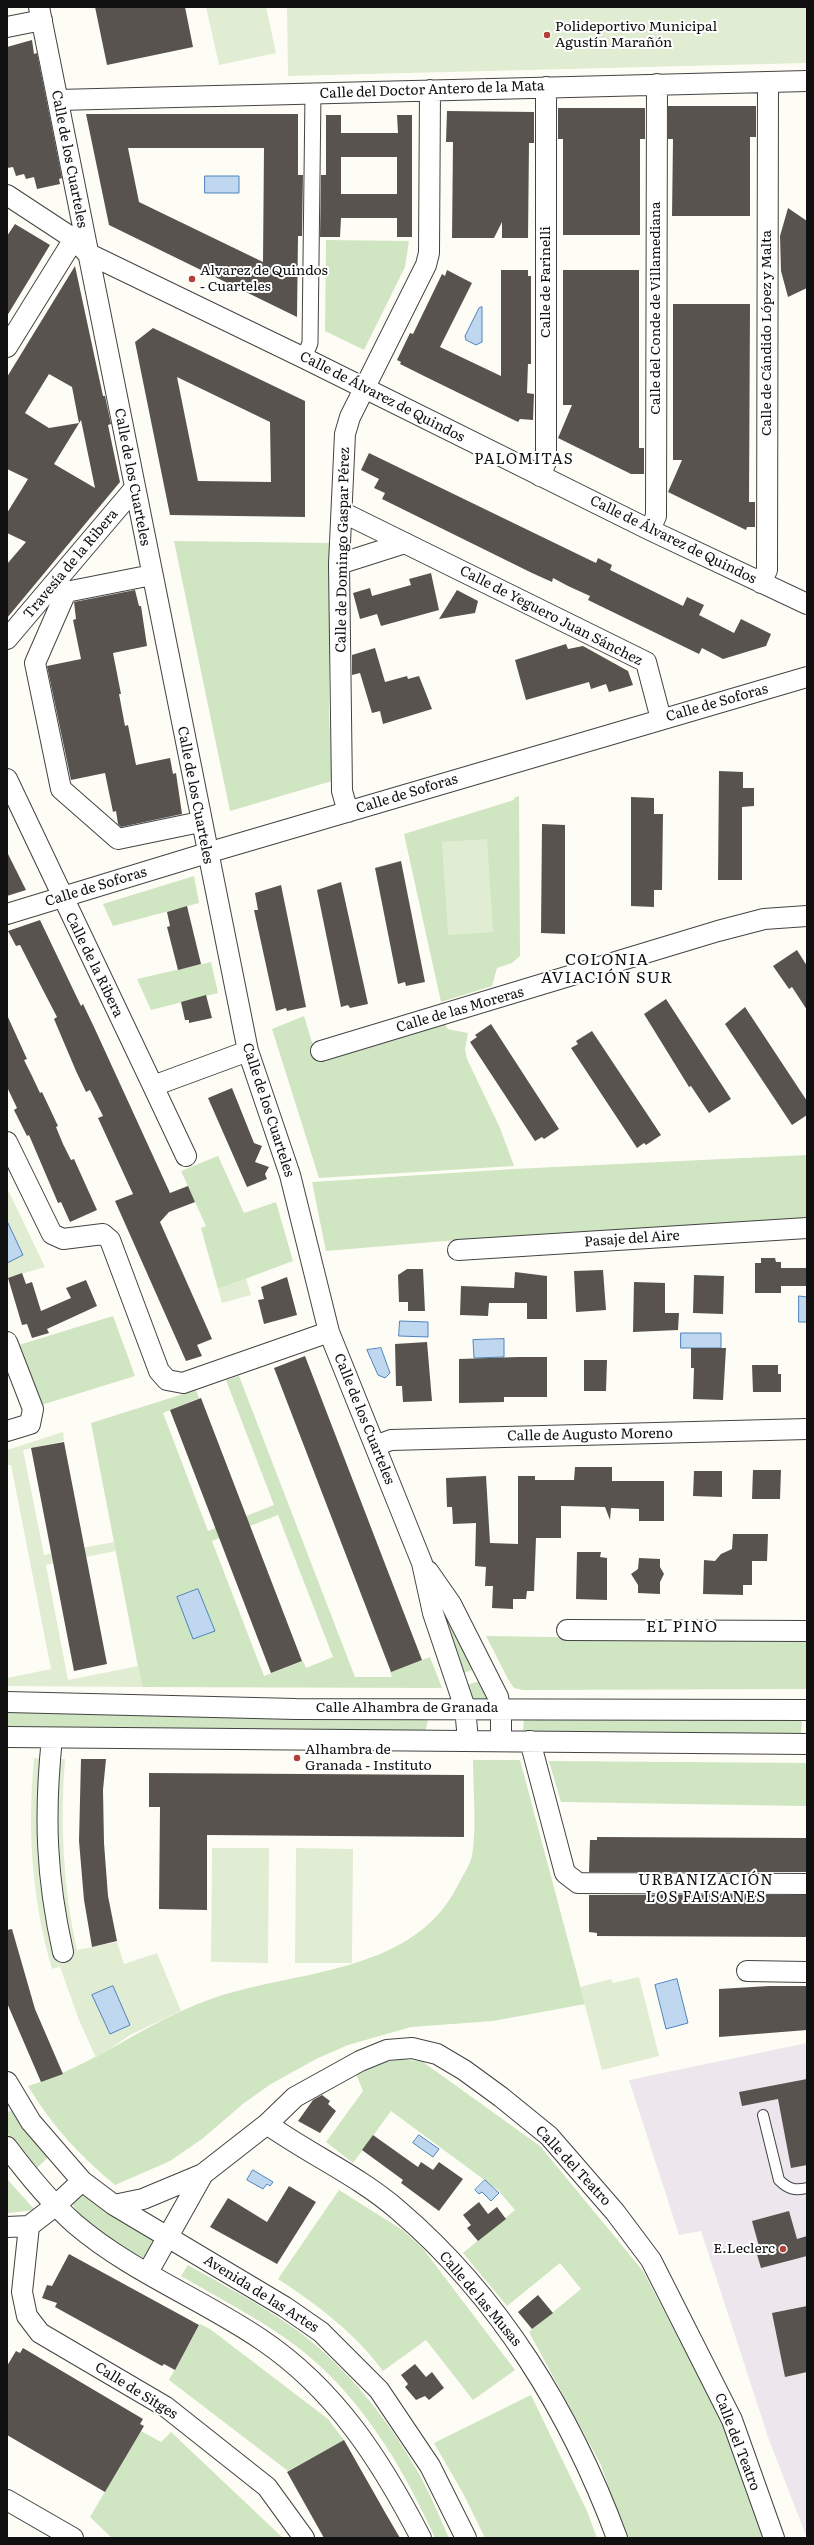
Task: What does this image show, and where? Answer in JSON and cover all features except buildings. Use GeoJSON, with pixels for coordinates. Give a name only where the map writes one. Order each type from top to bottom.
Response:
{"type":"FeatureCollection","features":[{"type":"Feature","properties":{"kind":"street"},"geometry":{"type":"LineString","coordinates":[[8,24],[40,13]]}},
{"type":"Feature","properties":{"kind":"street","name":"Calle de los Cuarteles"},"geometry":{"type":"LineString","coordinates":[[40,13],[58,100],[81,246],[152,575],[200,822],[248,1051],[290,1175],[329,1332],[422,1563],[434,1613],[465,1708],[468,1740]]}},
{"type":"Feature","properties":{"kind":"street","name":"Calle del Doctor Antero de la Mata"},"geometry":{"type":"LineString","coordinates":[[58,100],[807,81]]}},
{"type":"Feature","properties":{"kind":"street","name":"Calle de Cándido López y Malta"},"geometry":{"type":"LineString","coordinates":[[761,583],[767,570],[768,82]]}},
{"type":"Feature","properties":{"kind":"street","name":"Calle del Conde de Villamediana"},"geometry":{"type":"LineString","coordinates":[[650,530],[656,516],[657,84]]}},
{"type":"Feature","properties":{"kind":"street","name":"Calle de Farinelli"},"geometry":{"type":"LineString","coordinates":[[540,476],[546,462],[546,87]]}},
{"type":"Feature","properties":{"kind":"street","name":"Calle de Domingo Gaspar Pérez"},"geometry":{"type":"LineString","coordinates":[[348,812],[342,791],[339,564],[345,434],[350,417],[426,264],[429,252],[430,90]]}},
{"type":"Feature","properties":{"kind":"street"},"geometry":{"type":"LineString","coordinates":[[304,358],[310,343],[313,93]]}},
{"type":"Feature","properties":{"kind":"street","name":"Calle de Álvarez de Quindos"},"geometry":{"type":"LineString","coordinates":[[7,195],[81,246],[540,476],[807,604]]}},
{"type":"Feature","properties":{"kind":"street"},"geometry":{"type":"LineString","coordinates":[[7,347],[81,246]]}},
{"type":"Feature","properties":{"kind":"street","name":"Travesía de la Ribera"},"geometry":{"type":"LineString","coordinates":[[7,639],[134,489]]}},
{"type":"Feature","properties":{"kind":"street","name":"Calle de Yeguero Juan Sánchez"},"geometry":{"type":"LineString","coordinates":[[342,512],[646,662],[662,719]]}},
{"type":"Feature","properties":{"kind":"street"},"geometry":{"type":"LineString","coordinates":[[339,564],[405,543]]}},
{"type":"Feature","properties":{"kind":"street","name":"Travesía de la Ribera"},"geometry":{"type":"LineString","coordinates":[[152,575],[66,592],[34,663],[61,789],[118,839],[200,822]]}},
{"type":"Feature","properties":{"kind":"street","name":"Calle de Soforas"},"geometry":{"type":"LineString","coordinates":[[7,914],[207,853],[807,677]]}},
{"type":"Feature","properties":{"kind":"street","name":"Calle de la Ribera"},"geometry":{"type":"LineString","coordinates":[[7,779],[62,898],[186,1156]]}},
{"type":"Feature","properties":{"kind":"street","name":"Calle de las Moreras"},"geometry":{"type":"LineString","coordinates":[[321,1051],[764,918],[807,916]]}},
{"type":"Feature","properties":{"kind":"street"},"geometry":{"type":"LineString","coordinates":[[153,1086],[248,1051]]}},
{"type":"Feature","properties":{"kind":"street"},"geometry":{"type":"LineString","coordinates":[[7,1142],[52,1234],[63,1239],[103,1234],[110,1240],[159,1371],[167,1380],[183,1383],[329,1332]]}},
{"type":"Feature","properties":{"kind":"street","name":"Pasaje del Aire"},"geometry":{"type":"LineString","coordinates":[[458,1250],[807,1228]]}},
{"type":"Feature","properties":{"kind":"street"},"geometry":{"type":"LineString","coordinates":[[7,1342],[33,1409],[30,1424],[7,1432]]}},
{"type":"Feature","properties":{"kind":"street","name":"Calle de Augusto Moreno"},"geometry":{"type":"LineString","coordinates":[[375,1446],[391,1440],[807,1430]]}},
{"type":"Feature","properties":{"kind":"street","name":"Calle de los Cuarteles"},"geometry":{"type":"LineString","coordinates":[[422,1563],[451,1604],[487,1673],[500,1708],[501,1742]]}},
{"type":"Feature","properties":{"kind":"street"},"geometry":{"type":"LineString","coordinates":[[567,1630],[807,1631]]}},
{"type":"Feature","properties":{"kind":"street","name":"Calle Alhambra de Granada"},"geometry":{"type":"LineString","coordinates":[[7,1702],[296,1709],[500,1708],[807,1710]]}},
{"type":"Feature","properties":{"kind":"street"},"geometry":{"type":"LineString","coordinates":[[7,1737],[807,1744]]}},
{"type":"Feature","properties":{"kind":"street"},"geometry":{"type":"LineString","coordinates":[[52,1738],[47,1802],[47,1856],[53,1906],[63,1952]]}},
{"type":"Feature","properties":{"kind":"street"},"geometry":{"type":"LineString","coordinates":[[530,1741],[565,1873],[578,1883],[807,1884]]}},
{"type":"Feature","properties":{"kind":"street"},"geometry":{"type":"LineString","coordinates":[[747,1971],[807,1972]]}},
{"type":"Feature","properties":{"kind":"street","name":"Calle del Teatro"},"geometry":{"type":"LineString","coordinates":[[114,2205],[144,2199],[203,2174],[267,2124],[295,2097],[329,2077],[387,2050],[412,2048],[437,2054],[464,2070],[501,2097],[548,2136],[615,2212],[651,2260],[732,2420],[774,2538]]}},
{"type":"Feature","properties":{"kind":"street","name":"Avenida de las Artes"},"geometry":{"type":"LineString","coordinates":[[7,2082],[31,2122],[82,2181],[114,2205],[285,2307],[321,2332],[374,2385],[430,2466],[466,2538]]}},
{"type":"Feature","properties":{"kind":"street","name":"Calle de las Musas"},"geometry":{"type":"LineString","coordinates":[[267,2124],[398,2209],[440,2250],[469,2282],[507,2328],[536,2368],[588,2467],[617,2538]]}},
{"type":"Feature","properties":{"kind":"street"},"geometry":{"type":"LineString","coordinates":[[7,2147],[55,2206],[110,2251],[263,2340],[330,2398],[365,2441],[388,2477],[421,2538]]}},
{"type":"Feature","properties":{"kind":"street","name":"Calle del Teatro"},"geometry":{"type":"LineString","coordinates":[[168,2236],[203,2174]]}},
{"type":"Feature","properties":{"kind":"street"},"geometry":{"type":"LineString","coordinates":[[7,2227],[29,2226],[55,2206],[82,2181]]}},
{"type":"Feature","properties":{"kind":"street","name":"Calle de Sitges"},"geometry":{"type":"LineString","coordinates":[[29,2226],[22,2292],[26,2316],[40,2333],[166,2407],[267,2487],[304,2538]]}},
{"type":"Feature","properties":{"kind":"street"},"geometry":{"type":"LineString","coordinates":[[148,2272],[168,2236]]}},
{"type":"Feature","properties":{"kind":"street"},"geometry":{"type":"LineString","coordinates":[[7,2500],[73,2538]]}},
{"type":"Feature","properties":{"kind":"lane"},"geometry":{"type":"LineString","coordinates":[[763,2115],[778,2180],[786,2187],[798,2190],[807,2188]]}},
{"type":"Feature","properties":{"kind":"shaded area"},"geometry":{"type":"Polygon","coordinates":[[[807,2043],[807,2538],[769,2440],[701,2231],[679,2235],[629,2080],[807,2043]]]}},
{"type":"Feature","properties":{"kind":"green space"},"geometry":{"type":"Polygon","coordinates":[[[206,7],[266,7],[276,53],[219,65],[206,7]]]}},
{"type":"Feature","properties":{"kind":"green space","name":"Polideportivo Municipal Agustín Marañón"},"geometry":{"type":"Polygon","coordinates":[[[287,7],[807,7],[807,63],[288,76],[287,7]]]}},
{"type":"Feature","properties":{"kind":"green space"},"geometry":{"type":"Polygon","coordinates":[[[326,240],[409,241],[405,267],[364,350],[325,331],[326,240]]]}},
{"type":"Feature","properties":{"kind":"green space"},"geometry":{"type":"Polygon","coordinates":[[[174,541],[329,543],[329,712],[332,781],[230,811],[174,541]]]}},
{"type":"Feature","properties":{"kind":"green space"},"geometry":{"type":"Polygon","coordinates":[[[519,796],[520,956],[512,963],[497,968],[492,986],[441,1002],[404,834],[514,800],[514,798],[519,796]]]}},
{"type":"Feature","properties":{"kind":"green space"},"geometry":{"type":"Polygon","coordinates":[[[487,839],[493,932],[448,935],[442,842],[487,839]]]}},
{"type":"Feature","properties":{"kind":"green space"},"geometry":{"type":"Polygon","coordinates":[[[194,876],[199,903],[113,926],[103,904],[194,876]]]}},
{"type":"Feature","properties":{"kind":"green space"},"geometry":{"type":"Polygon","coordinates":[[[211,962],[218,993],[151,1010],[137,979],[211,962]]]}},
{"type":"Feature","properties":{"kind":"green space"},"geometry":{"type":"Polygon","coordinates":[[[304,1016],[318,1062],[445,1023],[447,1029],[468,1033],[465,1049],[467,1059],[500,1128],[514,1166],[319,1178],[272,1029],[304,1016]]]}},
{"type":"Feature","properties":{"kind":"green space"},"geometry":{"type":"Polygon","coordinates":[[[807,1155],[807,1221],[457,1240],[326,1251],[312,1182],[514,1169],[807,1155]]]}},
{"type":"Feature","properties":{"kind":"green space"},"geometry":{"type":"Polygon","coordinates":[[[218,1156],[244,1213],[276,1202],[293,1261],[218,1289],[201,1228],[206,1226],[181,1171],[218,1156]]]}},
{"type":"Feature","properties":{"kind":"green space"},"geometry":{"type":"Polygon","coordinates":[[[9,1192],[45,1267],[7,1278],[7,1193],[9,1192]]]}},
{"type":"Feature","properties":{"kind":"green space"},"geometry":{"type":"Polygon","coordinates":[[[246,1278],[251,1295],[222,1303],[218,1289],[246,1278]]]}},
{"type":"Feature","properties":{"kind":"green space"},"geometry":{"type":"Polygon","coordinates":[[[113,1316],[135,1376],[38,1406],[19,1345],[113,1316]]]}},
{"type":"Feature","properties":{"kind":"green space"},"geometry":{"type":"Polygon","coordinates":[[[239,1376],[355,1677],[392,1677],[390,1672],[430,1657],[442,1688],[142,1687],[91,1423],[196,1390],[199,1398],[163,1413],[208,1531],[274,1505],[226,1380],[239,1376]],[[278,1515],[212,1541],[264,1676],[303,1661],[306,1668],[333,1657],[278,1515]]]}},
{"type":"Feature","properties":{"kind":"green space"},"geometry":{"type":"Polygon","coordinates":[[[63,1432],[64,1441],[23,1450],[44,1555],[114,1542],[116,1551],[46,1565],[68,1680],[138,1666],[142,1687],[7,1686],[7,1678],[51,1669],[11,1465],[7,1465],[7,1450],[63,1432]]]}},
{"type":"Feature","properties":{"kind":"green space"},"geometry":{"type":"Polygon","coordinates":[[[442,1606],[477,1669],[462,1673],[439,1607],[442,1606]]]}},
{"type":"Feature","properties":{"kind":"green space"},"geometry":{"type":"Polygon","coordinates":[[[486,1636],[807,1641],[807,1689],[523,1690],[514,1688],[509,1681],[486,1636]]]}},
{"type":"Feature","properties":{"kind":"green space"},"geometry":{"type":"Polygon","coordinates":[[[483,1680],[489,1699],[474,1699],[470,1697],[467,1685],[483,1680]]]}},
{"type":"Feature","properties":{"kind":"green space"},"geometry":{"type":"Polygon","coordinates":[[[7,1712],[429,1715],[425,1733],[7,1729],[7,1712]]]}},
{"type":"Feature","properties":{"kind":"green space"},"geometry":{"type":"Polygon","coordinates":[[[524,1716],[802,1717],[801,1736],[523,1733],[524,1716]]]}},
{"type":"Feature","properties":{"kind":"green space"},"geometry":{"type":"Polygon","coordinates":[[[34,1758],[65,1759],[63,1807],[64,1855],[72,1926],[77,1950],[117,1942],[124,1964],[157,1953],[181,2011],[130,2035],[96,2058],[79,2020],[60,1967],[52,1969],[45,1943],[36,1891],[31,1838],[34,1758]]]}},
{"type":"Feature","properties":{"kind":"green space"},"geometry":{"type":"Polygon","coordinates":[[[473,1760],[520,1760],[585,2004],[493,2021],[411,2027],[348,2045],[316,2059],[271,2084],[244,2103],[202,2139],[170,2161],[115,2185],[67,2140],[28,2086],[52,2078],[97,2056],[162,2020],[208,2000],[241,1990],[348,1965],[382,1953],[413,1937],[439,1914],[459,1883],[472,1856],[475,1820],[473,1760]]]}},
{"type":"Feature","properties":{"kind":"green space"},"geometry":{"type":"Polygon","coordinates":[[[549,1761],[807,1763],[807,1806],[561,1802],[549,1761]]]}},
{"type":"Feature","properties":{"kind":"green space"},"geometry":{"type":"Polygon","coordinates":[[[212,1848],[269,1848],[268,1963],[211,1962],[212,1848]]]}},
{"type":"Feature","properties":{"kind":"green space"},"geometry":{"type":"Polygon","coordinates":[[[296,1848],[353,1849],[352,1963],[295,1963],[296,1848]]]}},
{"type":"Feature","properties":{"kind":"green space"},"geometry":{"type":"Polygon","coordinates":[[[639,1977],[659,2056],[602,2070],[580,1987],[611,1979],[613,1983],[639,1977]]]}},
{"type":"Feature","properties":{"kind":"green space"},"geometry":{"type":"Polygon","coordinates":[[[403,2059],[423,2062],[540,2146],[643,2271],[723,2423],[763,2538],[626,2538],[601,2465],[529,2332],[581,2289],[560,2263],[507,2306],[463,2253],[515,2210],[498,2190],[391,2111],[353,2163],[326,2142],[363,2091],[356,2074],[386,2062],[403,2059]]]}},
{"type":"Feature","properties":{"kind":"green space"},"geometry":{"type":"Polygon","coordinates":[[[12,2111],[48,2157],[35,2170],[7,2133],[7,2112],[12,2111]]]}},
{"type":"Feature","properties":{"kind":"green space"},"geometry":{"type":"Polygon","coordinates":[[[7,2179],[35,2210],[7,2213],[7,2179]]]}},
{"type":"Feature","properties":{"kind":"green space"},"geometry":{"type":"Polygon","coordinates":[[[81,2190],[154,2241],[151,2253],[142,2258],[133,2255],[107,2238],[88,2223],[74,2207],[71,2199],[81,2190]]]}},
{"type":"Feature","properties":{"kind":"green space"},"geometry":{"type":"Polygon","coordinates":[[[339,2190],[404,2231],[424,2250],[515,2370],[473,2400],[426,2340],[383,2371],[360,2344],[334,2320],[278,2279],[339,2190]]]}},
{"type":"Feature","properties":{"kind":"green space"},"geometry":{"type":"Polygon","coordinates":[[[188,2265],[256,2303],[295,2329],[331,2359],[348,2376],[379,2413],[406,2452],[426,2488],[449,2538],[435,2538],[422,2510],[392,2455],[356,2404],[335,2381],[313,2360],[275,2331],[181,2276],[188,2265]]]}},
{"type":"Feature","properties":{"kind":"green space"},"geometry":{"type":"Polygon","coordinates":[[[200,2324],[210,2329],[328,2419],[344,2440],[288,2471],[169,2380],[200,2324]]]}},
{"type":"Feature","properties":{"kind":"green space"},"geometry":{"type":"Polygon","coordinates":[[[531,2395],[587,2511],[597,2538],[485,2538],[464,2495],[434,2443],[531,2395]]]}},
{"type":"Feature","properties":{"kind":"green space"},"geometry":{"type":"Polygon","coordinates":[[[141,2431],[161,2442],[171,2432],[283,2538],[112,2538],[90,2517],[141,2431]]]}},
{"type":"Feature","properties":{"kind":"water"},"geometry":{"type":"Polygon","coordinates":[[[205,176],[239,176],[239,193],[205,193],[205,176]]]}},
{"type":"Feature","properties":{"kind":"water"},"geometry":{"type":"Polygon","coordinates":[[[482,307],[482,342],[476,345],[466,340],[465,336],[479,308],[482,307]]]}},
{"type":"Feature","properties":{"kind":"water"},"geometry":{"type":"Polygon","coordinates":[[[7,1221],[23,1255],[7,1263],[7,1221]]]}},
{"type":"Feature","properties":{"kind":"water"},"geometry":{"type":"Polygon","coordinates":[[[799,1296],[807,1297],[807,1322],[799,1322],[799,1296]]]}},
{"type":"Feature","properties":{"kind":"water"},"geometry":{"type":"Polygon","coordinates":[[[400,1321],[428,1322],[428,1337],[399,1336],[400,1321]]]}},
{"type":"Feature","properties":{"kind":"water"},"geometry":{"type":"Polygon","coordinates":[[[681,1333],[721,1333],[721,1348],[681,1348],[681,1333]]]}},
{"type":"Feature","properties":{"kind":"water"},"geometry":{"type":"Polygon","coordinates":[[[504,1339],[504,1357],[474,1358],[473,1340],[504,1339]]]}},
{"type":"Feature","properties":{"kind":"water"},"geometry":{"type":"Polygon","coordinates":[[[381,1348],[390,1373],[385,1378],[378,1375],[367,1350],[381,1348]]]}},
{"type":"Feature","properties":{"kind":"water"},"geometry":{"type":"Polygon","coordinates":[[[198,1589],[215,1631],[193,1639],[177,1597],[198,1589]]]}},
{"type":"Feature","properties":{"kind":"water"},"geometry":{"type":"Polygon","coordinates":[[[677,1979],[688,2023],[666,2029],[655,1985],[677,1979]]]}},
{"type":"Feature","properties":{"kind":"water"},"geometry":{"type":"Polygon","coordinates":[[[113,1986],[130,2025],[110,2034],[92,1995],[113,1986]]]}},
{"type":"Feature","properties":{"kind":"water"},"geometry":{"type":"Polygon","coordinates":[[[419,2135],[439,2149],[433,2157],[413,2143],[419,2135]]]}},
{"type":"Feature","properties":{"kind":"water"},"geometry":{"type":"Polygon","coordinates":[[[253,2170],[273,2182],[270,2186],[267,2184],[263,2189],[247,2180],[253,2170]]]}},
{"type":"Feature","properties":{"kind":"water"},"geometry":{"type":"Polygon","coordinates":[[[485,2180],[499,2193],[491,2201],[482,2192],[479,2194],[475,2190],[485,2180]]]}},
{"type":"Feature","properties":{"kind":"place","name":"Polideportivo Municipal Agustín Marañón"},"geometry":{"type":"Point","coordinates":[547,35]}},
{"type":"Feature","properties":{"kind":"place","name":"Alvarez de Quindos - Cuarteles"},"geometry":{"type":"Point","coordinates":[192,279]}},
{"type":"Feature","properties":{"kind":"place","name":"Alhambra de Granada - Instituto"},"geometry":{"type":"Point","coordinates":[297,1758]}},
{"type":"Feature","properties":{"kind":"place","name":"E.Leclerc"},"geometry":{"type":"Point","coordinates":[783,2249]}},
{"type":"Feature","properties":{"kind":"district","name":"PALOMITAS"},"geometry":{"type":"Point","coordinates":[524,460]}},
{"type":"Feature","properties":{"kind":"district","name":"COLONIA AVIACIÓN SUR"},"geometry":{"type":"Point","coordinates":[607,969]}},
{"type":"Feature","properties":{"kind":"district","name":"EL PINO"},"geometry":{"type":"Point","coordinates":[682,1627]}},
{"type":"Feature","properties":{"kind":"district","name":"URBANIZACIÓN LOS FAISANES"},"geometry":{"type":"Point","coordinates":[706,1890]}}]}
